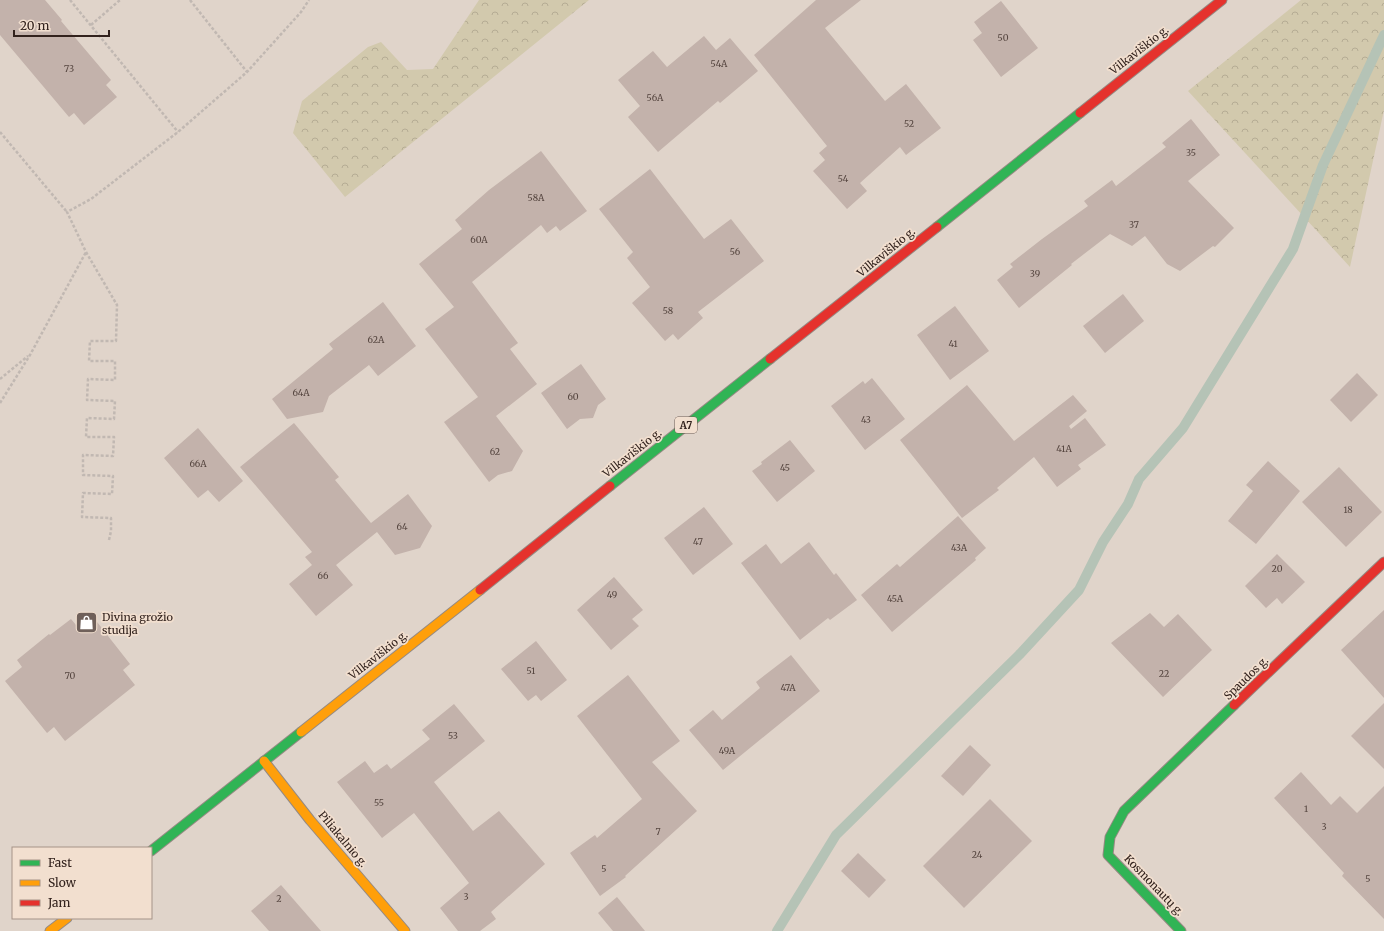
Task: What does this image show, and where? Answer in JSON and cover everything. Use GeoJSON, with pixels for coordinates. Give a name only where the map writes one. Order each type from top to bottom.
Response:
{"type":"FeatureCollection","features":[{"type":"Feature","properties":{"kind":"main road","name":"Vilkaviškio g."},"geometry":{"type":"LineString","coordinates":[[152,850],[1222,0]]}},
{"type":"Feature","properties":{"kind":"main road","name":"Spaudos g."},"geometry":{"type":"LineString","coordinates":[[1124,811],[1384,562]]}},
{"type":"Feature","properties":{"kind":"main road","name":"Piliakalnio g."},"geometry":{"type":"LineString","coordinates":[[264,761],[310,820],[405,931]]}},
{"type":"Feature","properties":{"kind":"main road","name":"Kosmonautų g."},"geometry":{"type":"LineString","coordinates":[[1124,811],[1110,837],[1108,855],[1182,931]]}},
{"type":"Feature","properties":{"kind":"main road"},"geometry":{"type":"LineString","coordinates":[[50,931],[66,919]]}},
{"type":"Feature","properties":{"kind":"path"},"geometry":{"type":"LineString","coordinates":[[70,0],[178,132]]}},
{"type":"Feature","properties":{"kind":"path"},"geometry":{"type":"LineString","coordinates":[[91,25],[120,0]]}},
{"type":"Feature","properties":{"kind":"path"},"geometry":{"type":"LineString","coordinates":[[190,0],[247,72]]}},
{"type":"Feature","properties":{"kind":"path"},"geometry":{"type":"LineString","coordinates":[[67,212],[91,199],[178,132],[247,72],[301,12],[309,0]]}},
{"type":"Feature","properties":{"kind":"path"},"geometry":{"type":"LineString","coordinates":[[0,132],[67,212],[86,252],[117,305],[116,341],[90,341],[90,361],[116,361],[115,380],[88,380],[87,400],[115,401],[114,419],[86,418],[86,437],[114,438],[113,456],[83,455],[83,475],[113,476],[112,494],[83,493],[82,517],[111,518],[109,540]]}},
{"type":"Feature","properties":{"kind":"path"},"geometry":{"type":"LineString","coordinates":[[0,403],[30,355],[86,252]]}},
{"type":"Feature","properties":{"kind":"path"},"geometry":{"type":"LineString","coordinates":[[0,378],[30,355]]}},
{"type":"Feature","properties":{"kind":"green space"},"geometry":{"type":"Polygon","coordinates":[[[479,0],[589,0],[345,197],[293,133],[302,101],[368,47],[381,42],[407,70],[433,69],[479,0]]]}},
{"type":"Feature","properties":{"kind":"green space"},"geometry":{"type":"Polygon","coordinates":[[[1301,0],[1384,0],[1384,110],[1350,267],[1188,91],[1301,0]]]}},
{"type":"Feature","properties":{"kind":"building"},"geometry":{"type":"Polygon","coordinates":[[[0,0],[45,0],[111,80],[106,85],[117,97],[84,125],[74,113],[69,117],[0,35],[0,0]]]}},
{"type":"Feature","properties":{"kind":"building"},"geometry":{"type":"Polygon","coordinates":[[[816,0],[861,0],[825,28],[885,101],[906,84],[941,128],[906,155],[900,147],[860,183],[867,191],[847,209],[813,171],[825,160],[819,153],[827,146],[754,55],[816,0]]]}},
{"type":"Feature","properties":{"kind":"building"},"geometry":{"type":"Polygon","coordinates":[[[1001,1],[1038,48],[1001,77],[973,40],[982,33],[974,22],[1001,1]]]}},
{"type":"Feature","properties":{"kind":"building"},"geometry":{"type":"Polygon","coordinates":[[[704,36],[716,50],[730,38],[758,71],[720,103],[718,101],[658,152],[628,117],[640,106],[618,80],[653,51],[667,67],[704,36]]]}},
{"type":"Feature","properties":{"kind":"building"},"geometry":{"type":"Polygon","coordinates":[[[1191,119],[1220,155],[1188,181],[1234,228],[1215,247],[1213,246],[1180,271],[1167,264],[1145,236],[1132,246],[1110,234],[1071,264],[1072,265],[1019,308],[997,280],[1013,267],[1010,264],[1088,206],[1084,201],[1112,180],[1116,186],[1166,147],[1162,143],[1191,119]]]}},
{"type":"Feature","properties":{"kind":"building"},"geometry":{"type":"Polygon","coordinates":[[[541,151],[587,211],[560,231],[556,226],[547,233],[541,225],[472,282],[518,343],[510,349],[537,384],[496,416],[523,451],[512,471],[498,475],[489,482],[444,422],[478,397],[425,329],[454,307],[419,264],[462,229],[455,220],[489,190],[541,151]]]}},
{"type":"Feature","properties":{"kind":"building"},"geometry":{"type":"Polygon","coordinates":[[[650,169],[704,239],[731,219],[764,261],[698,312],[703,318],[678,340],[673,334],[665,341],[632,303],[650,287],[627,258],[633,252],[599,209],[650,169]]]}},
{"type":"Feature","properties":{"kind":"building"},"geometry":{"type":"Polygon","coordinates":[[[1123,294],[1144,321],[1105,353],[1083,326],[1123,294]]]}},
{"type":"Feature","properties":{"kind":"building"},"geometry":{"type":"Polygon","coordinates":[[[383,302],[416,346],[378,376],[369,365],[329,396],[323,412],[287,419],[272,399],[333,349],[329,344],[383,302]]]}},
{"type":"Feature","properties":{"kind":"building"},"geometry":{"type":"Polygon","coordinates":[[[955,306],[989,351],[950,380],[917,335],[955,306]]]}},
{"type":"Feature","properties":{"kind":"building"},"geometry":{"type":"Polygon","coordinates":[[[581,364],[606,399],[598,405],[593,418],[580,419],[567,429],[541,393],[581,364]]]}},
{"type":"Feature","properties":{"kind":"building"},"geometry":{"type":"Polygon","coordinates":[[[1357,373],[1378,395],[1351,422],[1330,400],[1357,373]]]}},
{"type":"Feature","properties":{"kind":"building"},"geometry":{"type":"Polygon","coordinates":[[[872,378],[905,419],[865,450],[831,406],[863,381],[865,384],[872,378]]]}},
{"type":"Feature","properties":{"kind":"building"},"geometry":{"type":"Polygon","coordinates":[[[967,385],[1014,441],[1073,395],[1087,411],[1069,426],[1071,429],[1085,418],[1106,445],[1078,465],[1081,469],[1057,487],[1034,457],[997,488],[999,490],[962,518],[900,440],[967,385]]]}},
{"type":"Feature","properties":{"kind":"building"},"geometry":{"type":"Polygon","coordinates":[[[294,423],[339,477],[335,480],[371,523],[408,494],[432,526],[420,548],[395,555],[377,532],[336,565],[353,585],[316,616],[289,584],[312,565],[305,557],[312,552],[240,467],[294,423]]]}},
{"type":"Feature","properties":{"kind":"building"},"geometry":{"type":"Polygon","coordinates":[[[198,428],[243,481],[219,502],[208,490],[198,498],[164,458],[198,428]]]}},
{"type":"Feature","properties":{"kind":"building"},"geometry":{"type":"Polygon","coordinates":[[[790,440],[815,471],[777,502],[752,471],[762,464],[761,462],[790,440]]]}},
{"type":"Feature","properties":{"kind":"building"},"geometry":{"type":"Polygon","coordinates":[[[1268,461],[1300,491],[1256,544],[1228,521],[1253,491],[1246,485],[1268,461]]]}},
{"type":"Feature","properties":{"kind":"building"},"geometry":{"type":"Polygon","coordinates":[[[1339,467],[1382,512],[1346,547],[1302,502],[1339,467]]]}},
{"type":"Feature","properties":{"kind":"building"},"geometry":{"type":"Polygon","coordinates":[[[704,507],[733,544],[693,575],[664,538],[704,507]]]}},
{"type":"Feature","properties":{"kind":"building"},"geometry":{"type":"Polygon","coordinates":[[[958,516],[986,548],[975,558],[976,560],[892,632],[861,595],[897,564],[900,567],[958,516]]]}},
{"type":"Feature","properties":{"kind":"building"},"geometry":{"type":"Polygon","coordinates":[[[809,542],[834,575],[836,573],[857,600],[830,620],[828,618],[800,640],[741,563],[766,544],[781,564],[809,542]]]}},
{"type":"Feature","properties":{"kind":"building"},"geometry":{"type":"Polygon","coordinates":[[[1277,554],[1305,582],[1282,604],[1277,598],[1266,608],[1245,586],[1277,554]]]}},
{"type":"Feature","properties":{"kind":"building"},"geometry":{"type":"Polygon","coordinates":[[[614,577],[643,610],[632,619],[639,626],[611,650],[577,610],[614,577]]]}},
{"type":"Feature","properties":{"kind":"building"},"geometry":{"type":"Polygon","coordinates":[[[1384,610],[1384,698],[1341,650],[1384,610]]]}},
{"type":"Feature","properties":{"kind":"building"},"geometry":{"type":"Polygon","coordinates":[[[90,613],[130,664],[123,670],[135,685],[65,741],[54,727],[47,733],[5,681],[22,667],[17,660],[49,634],[50,635],[71,619],[76,625],[90,613]]]}},
{"type":"Feature","properties":{"kind":"building"},"geometry":{"type":"Polygon","coordinates":[[[1150,613],[1164,627],[1178,614],[1212,650],[1163,697],[1111,643],[1150,613]]]}},
{"type":"Feature","properties":{"kind":"building"},"geometry":{"type":"Polygon","coordinates":[[[536,641],[567,680],[541,701],[536,695],[528,701],[501,669],[536,641]]]}},
{"type":"Feature","properties":{"kind":"building"},"geometry":{"type":"Polygon","coordinates":[[[791,655],[820,691],[723,770],[689,730],[713,710],[722,720],[760,688],[756,682],[791,655]]]}},
{"type":"Feature","properties":{"kind":"building"},"geometry":{"type":"Polygon","coordinates":[[[628,675],[680,741],[652,762],[697,811],[625,876],[626,877],[600,896],[570,853],[595,835],[597,838],[642,799],[577,716],[628,675]]]}},
{"type":"Feature","properties":{"kind":"building"},"geometry":{"type":"Polygon","coordinates":[[[1384,703],[1384,769],[1351,736],[1384,703]]]}},
{"type":"Feature","properties":{"kind":"building"},"geometry":{"type":"Polygon","coordinates":[[[454,704],[485,741],[434,782],[473,831],[499,811],[545,864],[491,912],[496,919],[480,931],[458,931],[440,908],[469,883],[414,813],[382,838],[337,782],[365,761],[374,773],[387,764],[391,769],[430,739],[422,730],[454,704]]]}},
{"type":"Feature","properties":{"kind":"building"},"geometry":{"type":"Polygon","coordinates":[[[970,745],[991,765],[963,796],[941,776],[970,745]]]}},
{"type":"Feature","properties":{"kind":"building"},"geometry":{"type":"Polygon","coordinates":[[[1301,772],[1331,805],[1340,796],[1357,813],[1384,786],[1384,919],[1342,876],[1344,873],[1274,798],[1301,772]]]}},
{"type":"Feature","properties":{"kind":"building"},"geometry":{"type":"Polygon","coordinates":[[[990,799],[1032,841],[964,908],[923,866],[990,799]]]}},
{"type":"Feature","properties":{"kind":"building"},"geometry":{"type":"Polygon","coordinates":[[[858,853],[886,880],[869,898],[841,871],[858,853]]]}},
{"type":"Feature","properties":{"kind":"building"},"geometry":{"type":"Polygon","coordinates":[[[281,885],[321,931],[269,931],[251,911],[281,885]]]}},
{"type":"Feature","properties":{"kind":"building"},"geometry":{"type":"Polygon","coordinates":[[[617,897],[645,931],[613,931],[598,913],[617,897]]]}},
{"type":"Feature","properties":{"kind":"waterway"},"geometry":{"type":"LineString","coordinates":[[777,931],[836,835],[1019,655],[1079,590],[1103,542],[1128,504],[1139,479],[1183,428],[1293,249],[1323,165],[1384,35]]}},
{"type":"Feature","properties":{"kind":"traffic: fast"},"geometry":{"type":"LineString","coordinates":[[937,227],[1080,113]]}},
{"type":"Feature","properties":{"kind":"traffic: fast"},"geometry":{"type":"LineString","coordinates":[[610,486],[770,359]]}},
{"type":"Feature","properties":{"kind":"traffic: fast"},"geometry":{"type":"LineString","coordinates":[[1181,931],[1108,855],[1110,837],[1124,811],[1234,705]]}},
{"type":"Feature","properties":{"kind":"traffic: fast"},"geometry":{"type":"LineString","coordinates":[[152,850],[301,732]]}},
{"type":"Feature","properties":{"kind":"traffic: slow"},"geometry":{"type":"LineString","coordinates":[[301,732],[480,590]]}},
{"type":"Feature","properties":{"kind":"traffic: slow"},"geometry":{"type":"LineString","coordinates":[[264,761],[310,820],[405,931]]}},
{"type":"Feature","properties":{"kind":"traffic: slow"},"geometry":{"type":"LineString","coordinates":[[50,931],[66,919]]}},
{"type":"Feature","properties":{"kind":"traffic: jam"},"geometry":{"type":"LineString","coordinates":[[1080,113],[1222,0]]}},
{"type":"Feature","properties":{"kind":"traffic: jam"},"geometry":{"type":"LineString","coordinates":[[770,359],[937,227]]}},
{"type":"Feature","properties":{"kind":"traffic: jam"},"geometry":{"type":"LineString","coordinates":[[480,590],[610,486]]}},
{"type":"Feature","properties":{"kind":"traffic: jam"},"geometry":{"type":"LineString","coordinates":[[1234,705],[1384,562]]}},
{"type":"Feature","properties":{"kind":"place","name":"Divina grožio studija"},"geometry":{"type":"Point","coordinates":[87,623]}}]}
